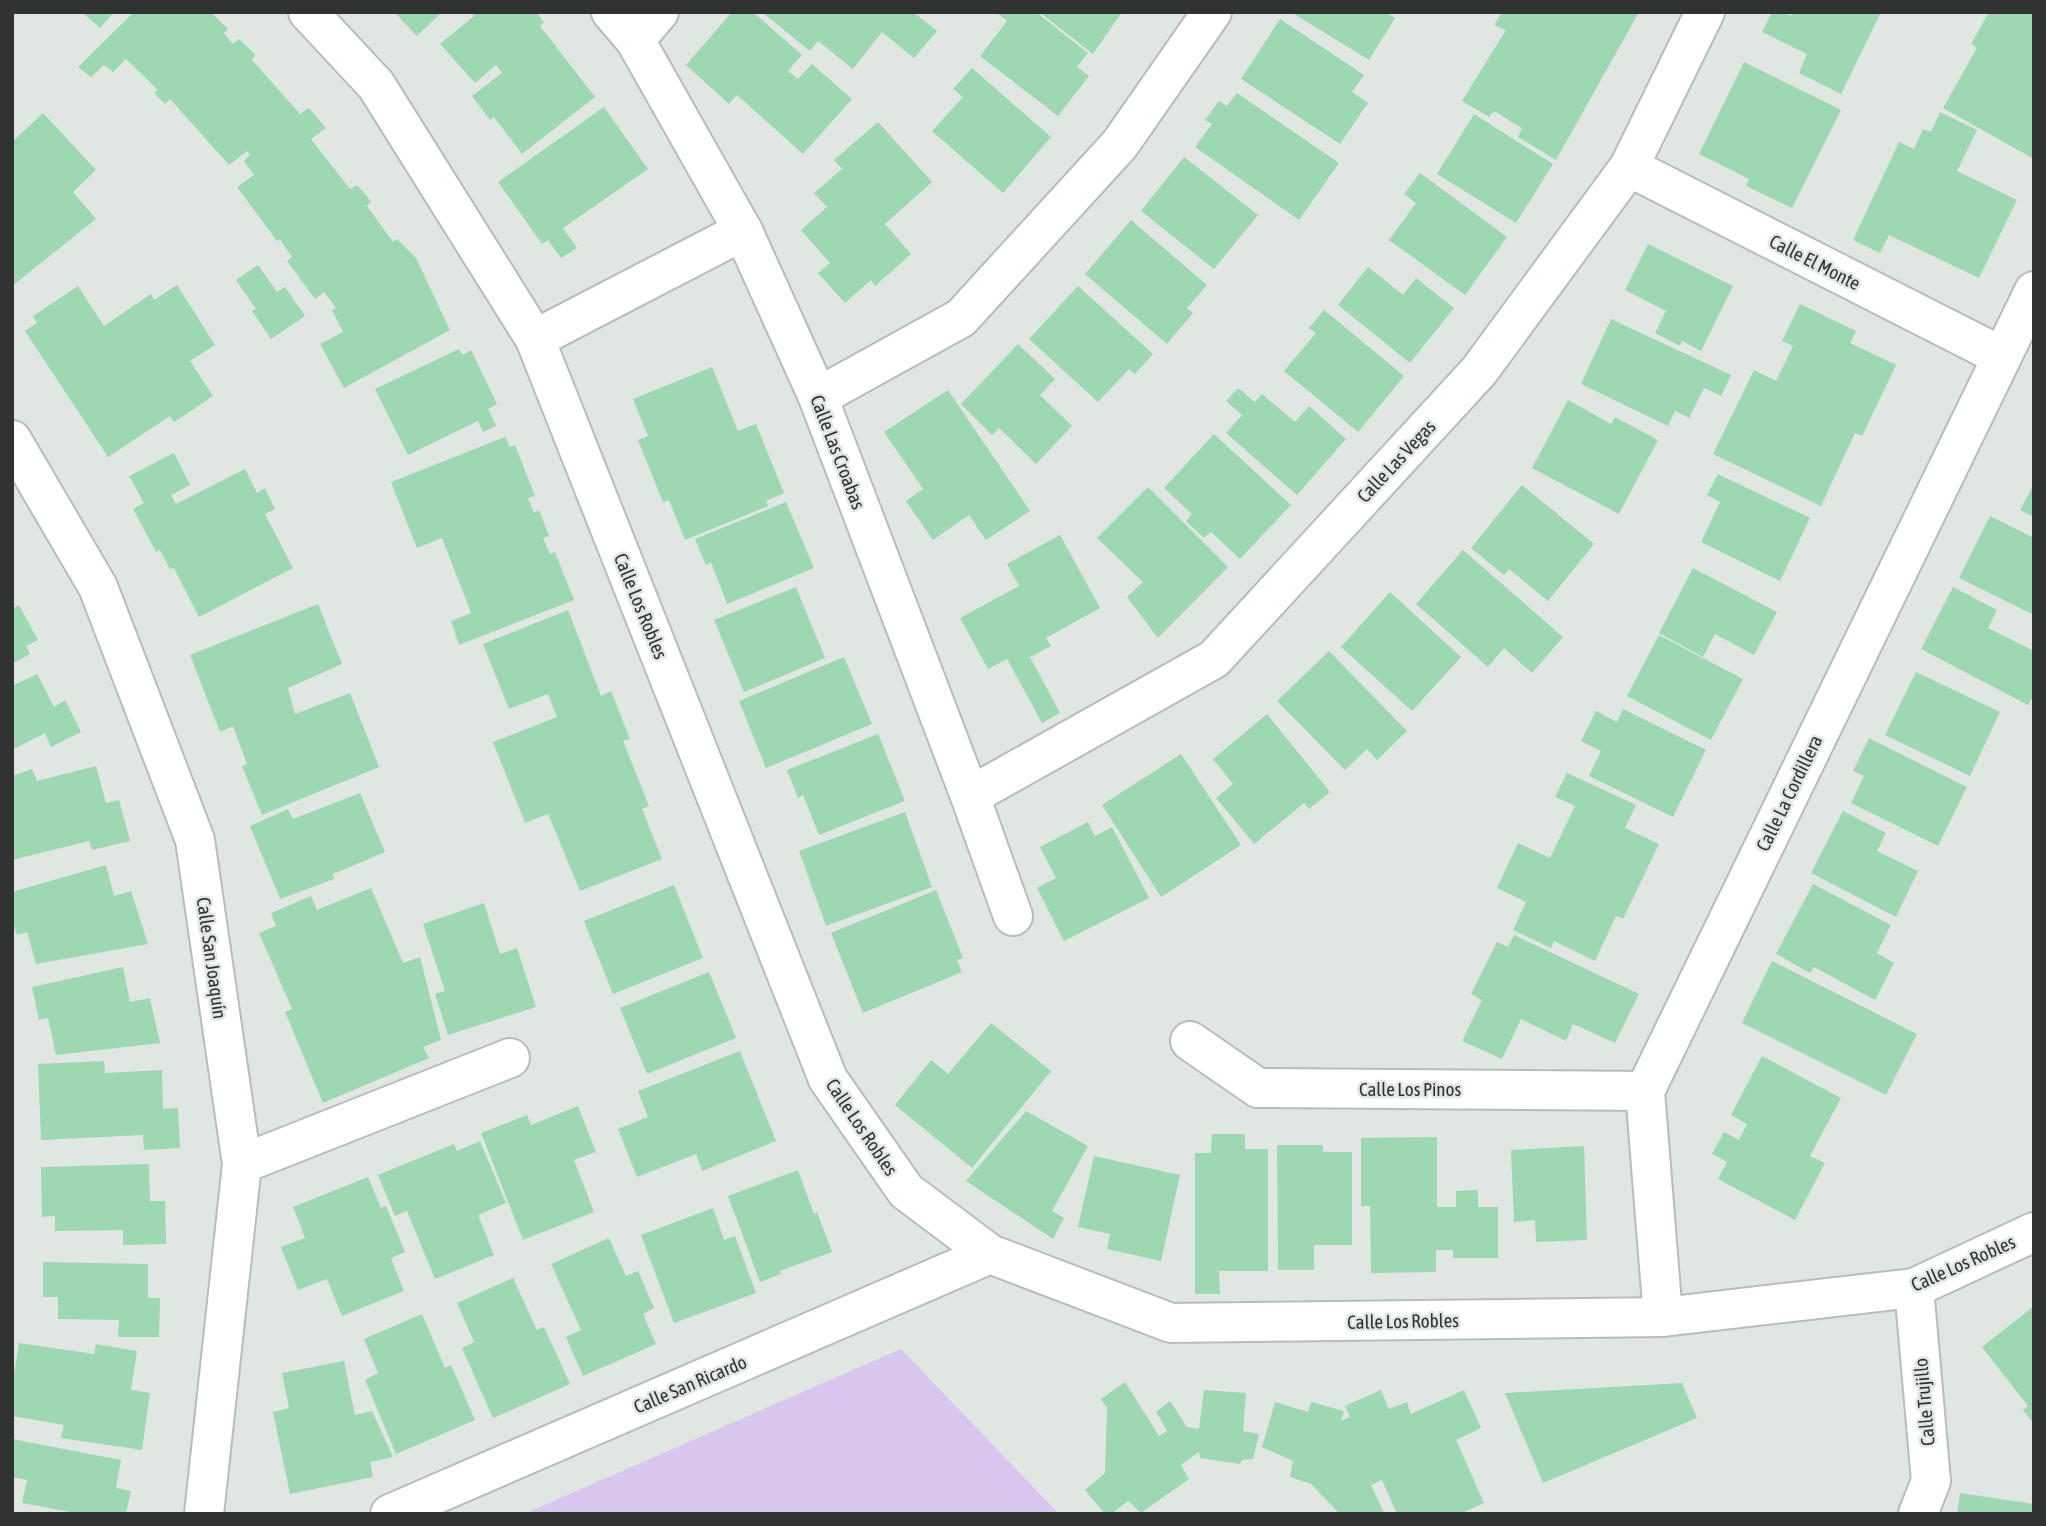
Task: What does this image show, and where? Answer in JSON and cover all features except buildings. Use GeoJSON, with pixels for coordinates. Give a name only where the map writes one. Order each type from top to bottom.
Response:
{"type":"FeatureCollection","features":[{"type":"Feature","properties":{"kind":"street","name":"Calle Los Robles"},"geometry":{"type":"LineString","coordinates":[[308,12],[376,85],[536,339],[828,1080],[906,1191],[990,1254],[1171,1323],[1663,1317],[1914,1288],[2034,1232]]}},
{"type":"Feature","properties":{"kind":"street"},"geometry":{"type":"LineString","coordinates":[[818,397],[961,318],[1120,144],[1212,12]]}},
{"type":"Feature","properties":{"kind":"street","name":"Calle Las Vegas"},"geometry":{"type":"LineString","coordinates":[[970,796],[1214,659],[1479,371],[1629,167],[1705,12]]}},
{"type":"Feature","properties":{"kind":"street","name":"Calle Las Croabas"},"geometry":{"type":"LineString","coordinates":[[635,22],[743,231],[818,397],[1013,916]]}},
{"type":"Feature","properties":{"kind":"street","name":"Calle El Monte"},"geometry":{"type":"LineString","coordinates":[[1629,167],[2001,356]]}},
{"type":"Feature","properties":{"kind":"street"},"geometry":{"type":"LineString","coordinates":[[536,339],[743,231]]}},
{"type":"Feature","properties":{"kind":"street","name":"Calle La Cordillera"},"geometry":{"type":"LineString","coordinates":[[1645,1091],[2034,291]]}},
{"type":"Feature","properties":{"kind":"street","name":"Calle San Joaquín"},"geometry":{"type":"LineString","coordinates":[[12,440],[98,587],[195,840],[242,1164],[204,1514]]}},
{"type":"Feature","properties":{"kind":"street","name":"Calle Los Pinos"},"geometry":{"type":"LineString","coordinates":[[1190,1041],[1258,1088],[1645,1091]]}},
{"type":"Feature","properties":{"kind":"street"},"geometry":{"type":"LineString","coordinates":[[242,1164],[510,1058]]}},
{"type":"Feature","properties":{"kind":"street"},"geometry":{"type":"LineString","coordinates":[[1645,1091],[1663,1317]]}},
{"type":"Feature","properties":{"kind":"street","name":"Calle San Ricardo"},"geometry":{"type":"LineString","coordinates":[[390,1514],[990,1254]]}},
{"type":"Feature","properties":{"kind":"street","name":"Calle Trujillo"},"geometry":{"type":"LineString","coordinates":[[1914,1288],[1931,1481],[1918,1514]]}},
{"type":"Feature","properties":{"kind":"shaded area"},"geometry":{"type":"Polygon","coordinates":[[[901,1349],[1059,1514],[524,1514],[901,1349]]]}}]}
